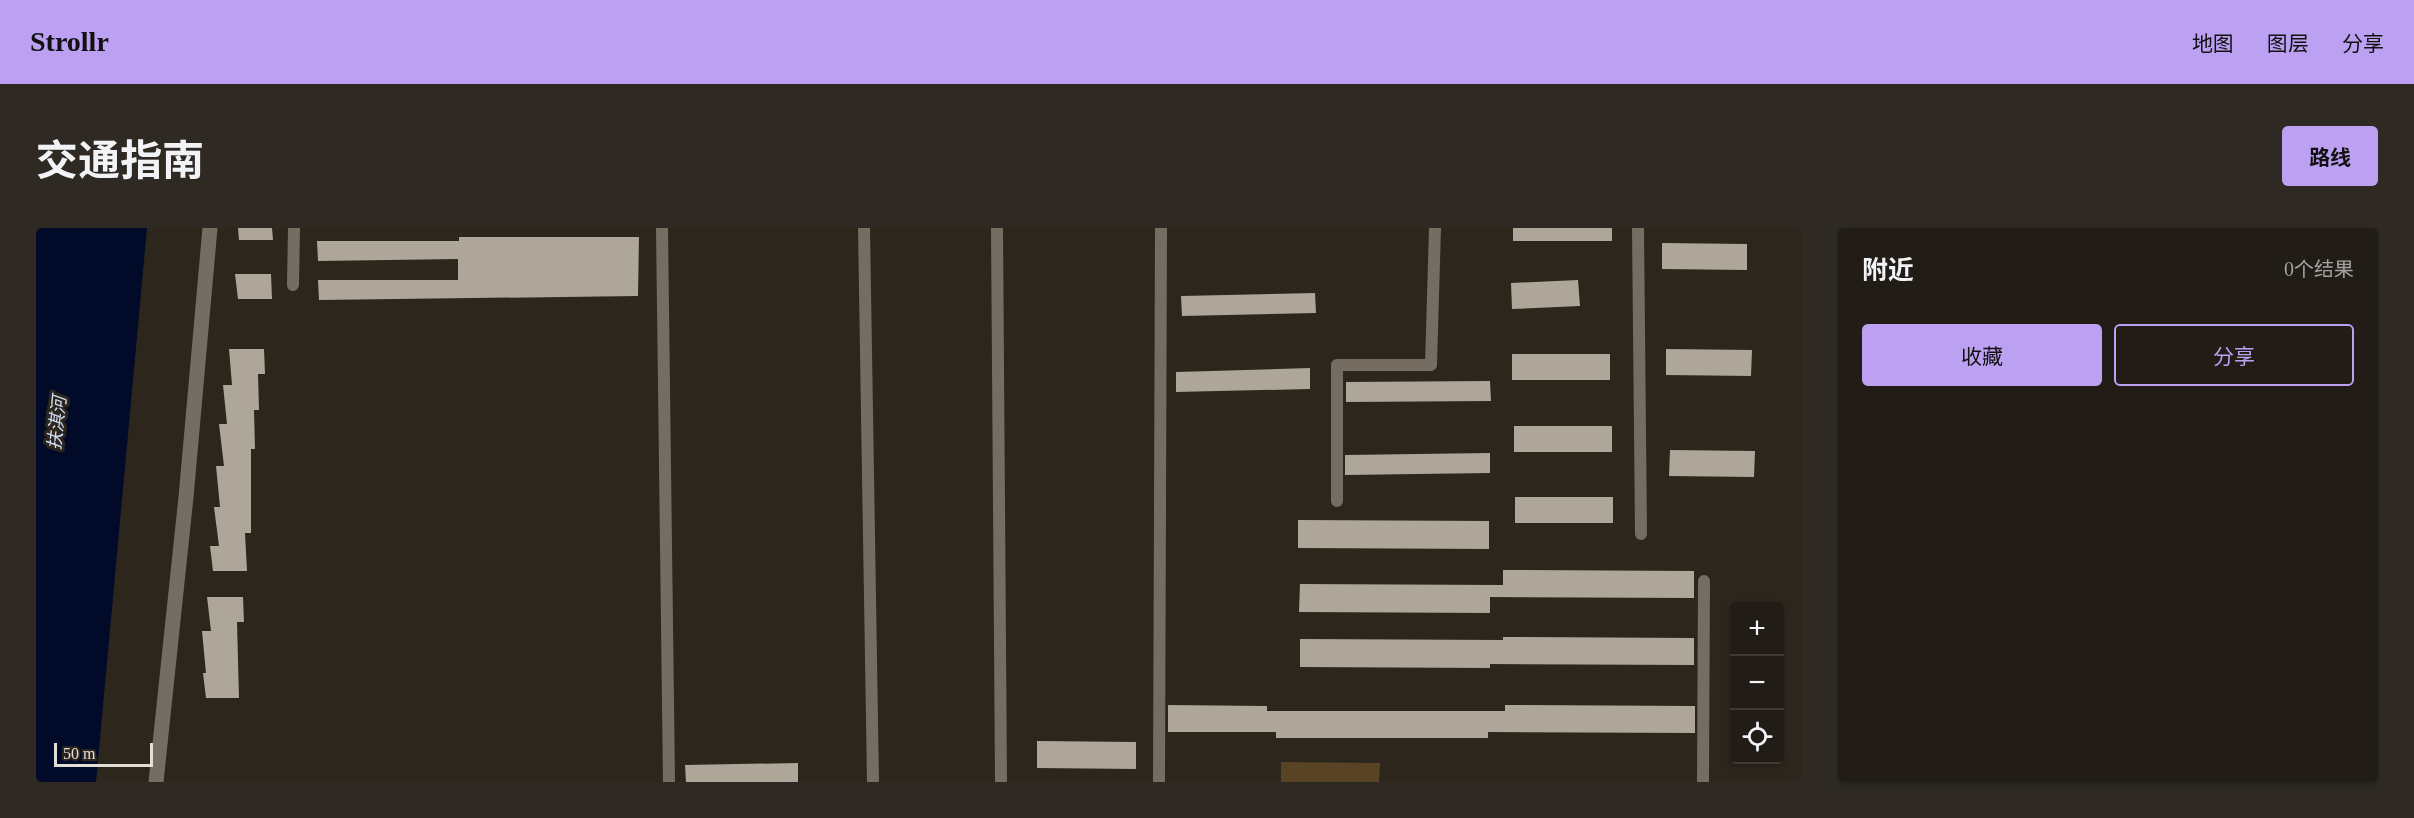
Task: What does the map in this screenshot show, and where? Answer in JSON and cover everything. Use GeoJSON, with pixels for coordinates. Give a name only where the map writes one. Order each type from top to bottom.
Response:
{"type":"FeatureCollection","features":[{"type":"Feature","properties":{"kind":"street"},"geometry":{"type":"LineString","coordinates":[[156,782],[186,496],[210,228]]}},
{"type":"Feature","properties":{"kind":"street"},"geometry":{"type":"LineString","coordinates":[[293,285],[294,228]]}},
{"type":"Feature","properties":{"kind":"street"},"geometry":{"type":"LineString","coordinates":[[662,228],[669,782]]}},
{"type":"Feature","properties":{"kind":"street"},"geometry":{"type":"LineString","coordinates":[[864,228],[873,782]]}},
{"type":"Feature","properties":{"kind":"street"},"geometry":{"type":"LineString","coordinates":[[997,228],[1001,782]]}},
{"type":"Feature","properties":{"kind":"street"},"geometry":{"type":"LineString","coordinates":[[1159,782],[1161,228]]}},
{"type":"Feature","properties":{"kind":"street"},"geometry":{"type":"LineString","coordinates":[[1337,501],[1337,365],[1431,365],[1435,228]]}},
{"type":"Feature","properties":{"kind":"street"},"geometry":{"type":"LineString","coordinates":[[1638,228],[1641,534]]}},
{"type":"Feature","properties":{"kind":"street"},"geometry":{"type":"LineString","coordinates":[[1703,782],[1704,581]]}},
{"type":"Feature","properties":{"kind":"shaded area"},"geometry":{"type":"Polygon","coordinates":[[[1281,762],[1380,763],[1379,782],[1281,782],[1281,762]]]}},
{"type":"Feature","properties":{"kind":"water","name":"扶淇河"},"geometry":{"type":"Polygon","coordinates":[[[36,228],[147,228],[96,782],[36,782],[36,228]]]}},
{"type":"Feature","properties":{"kind":"building"},"geometry":{"type":"Polygon","coordinates":[[[238,228],[272,228],[273,240],[239,240],[238,228]]]}},
{"type":"Feature","properties":{"kind":"building"},"geometry":{"type":"Polygon","coordinates":[[[1513,228],[1612,228],[1612,241],[1513,241],[1513,228]]]}},
{"type":"Feature","properties":{"kind":"building"},"geometry":{"type":"Polygon","coordinates":[[[459,237],[639,237],[638,296],[319,300],[318,280],[458,280],[458,259],[318,261],[317,241],[459,241],[459,237]]]}},
{"type":"Feature","properties":{"kind":"building"},"geometry":{"type":"Polygon","coordinates":[[[1662,243],[1747,244],[1747,270],[1662,269],[1662,243]]]}},
{"type":"Feature","properties":{"kind":"building"},"geometry":{"type":"Polygon","coordinates":[[[235,274],[271,274],[272,299],[238,299],[235,274]]]}},
{"type":"Feature","properties":{"kind":"building"},"geometry":{"type":"Polygon","coordinates":[[[1578,280],[1580,306],[1512,309],[1511,283],[1578,280]]]}},
{"type":"Feature","properties":{"kind":"building"},"geometry":{"type":"Polygon","coordinates":[[[1315,293],[1316,313],[1182,316],[1181,296],[1315,293]]]}},
{"type":"Feature","properties":{"kind":"building"},"geometry":{"type":"Polygon","coordinates":[[[229,349],[264,349],[265,374],[258,374],[259,410],[254,410],[255,449],[251,449],[251,533],[245,533],[247,571],[213,571],[210,546],[219,546],[214,507],[220,507],[216,466],[224,466],[219,424],[227,424],[223,385],[232,385],[229,349]]]}},
{"type":"Feature","properties":{"kind":"building"},"geometry":{"type":"Polygon","coordinates":[[[1666,349],[1752,350],[1751,376],[1666,375],[1666,349]]]}},
{"type":"Feature","properties":{"kind":"building"},"geometry":{"type":"Polygon","coordinates":[[[1512,354],[1610,354],[1610,380],[1512,380],[1512,354]]]}},
{"type":"Feature","properties":{"kind":"building"},"geometry":{"type":"Polygon","coordinates":[[[1310,368],[1310,389],[1176,392],[1176,372],[1310,368]]]}},
{"type":"Feature","properties":{"kind":"building"},"geometry":{"type":"Polygon","coordinates":[[[1490,381],[1491,401],[1346,402],[1346,382],[1490,381]]]}},
{"type":"Feature","properties":{"kind":"building"},"geometry":{"type":"Polygon","coordinates":[[[1514,426],[1612,426],[1612,452],[1514,452],[1514,426]]]}},
{"type":"Feature","properties":{"kind":"building"},"geometry":{"type":"Polygon","coordinates":[[[1670,450],[1755,451],[1754,477],[1669,476],[1670,450]]]}},
{"type":"Feature","properties":{"kind":"building"},"geometry":{"type":"Polygon","coordinates":[[[1490,453],[1490,473],[1345,475],[1345,455],[1490,453]]]}},
{"type":"Feature","properties":{"kind":"building"},"geometry":{"type":"Polygon","coordinates":[[[1515,497],[1613,497],[1613,523],[1515,523],[1515,497]]]}},
{"type":"Feature","properties":{"kind":"building"},"geometry":{"type":"Polygon","coordinates":[[[1298,520],[1489,521],[1489,549],[1298,548],[1298,520]]]}},
{"type":"Feature","properties":{"kind":"building"},"geometry":{"type":"Polygon","coordinates":[[[1503,570],[1694,571],[1694,598],[1490,597],[1490,613],[1299,612],[1300,584],[1503,585],[1503,570]]]}},
{"type":"Feature","properties":{"kind":"building"},"geometry":{"type":"Polygon","coordinates":[[[207,597],[243,597],[244,622],[237,622],[239,698],[206,698],[202,631],[211,631],[207,597]]]}},
{"type":"Feature","properties":{"kind":"building"},"geometry":{"type":"Polygon","coordinates":[[[1503,637],[1694,638],[1694,665],[1490,664],[1490,668],[1300,667],[1300,639],[1503,640],[1503,637]]]}},
{"type":"Feature","properties":{"kind":"building"},"geometry":{"type":"Polygon","coordinates":[[[1168,705],[1267,706],[1267,711],[1505,711],[1505,705],[1695,706],[1695,733],[1488,732],[1488,738],[1276,738],[1276,732],[1168,732],[1168,705]]]}},
{"type":"Feature","properties":{"kind":"building"},"geometry":{"type":"Polygon","coordinates":[[[1037,741],[1136,742],[1136,769],[1037,768],[1037,741]]]}},
{"type":"Feature","properties":{"kind":"building"},"geometry":{"type":"Polygon","coordinates":[[[798,763],[798,782],[686,782],[685,765],[798,763]]]}}]}
